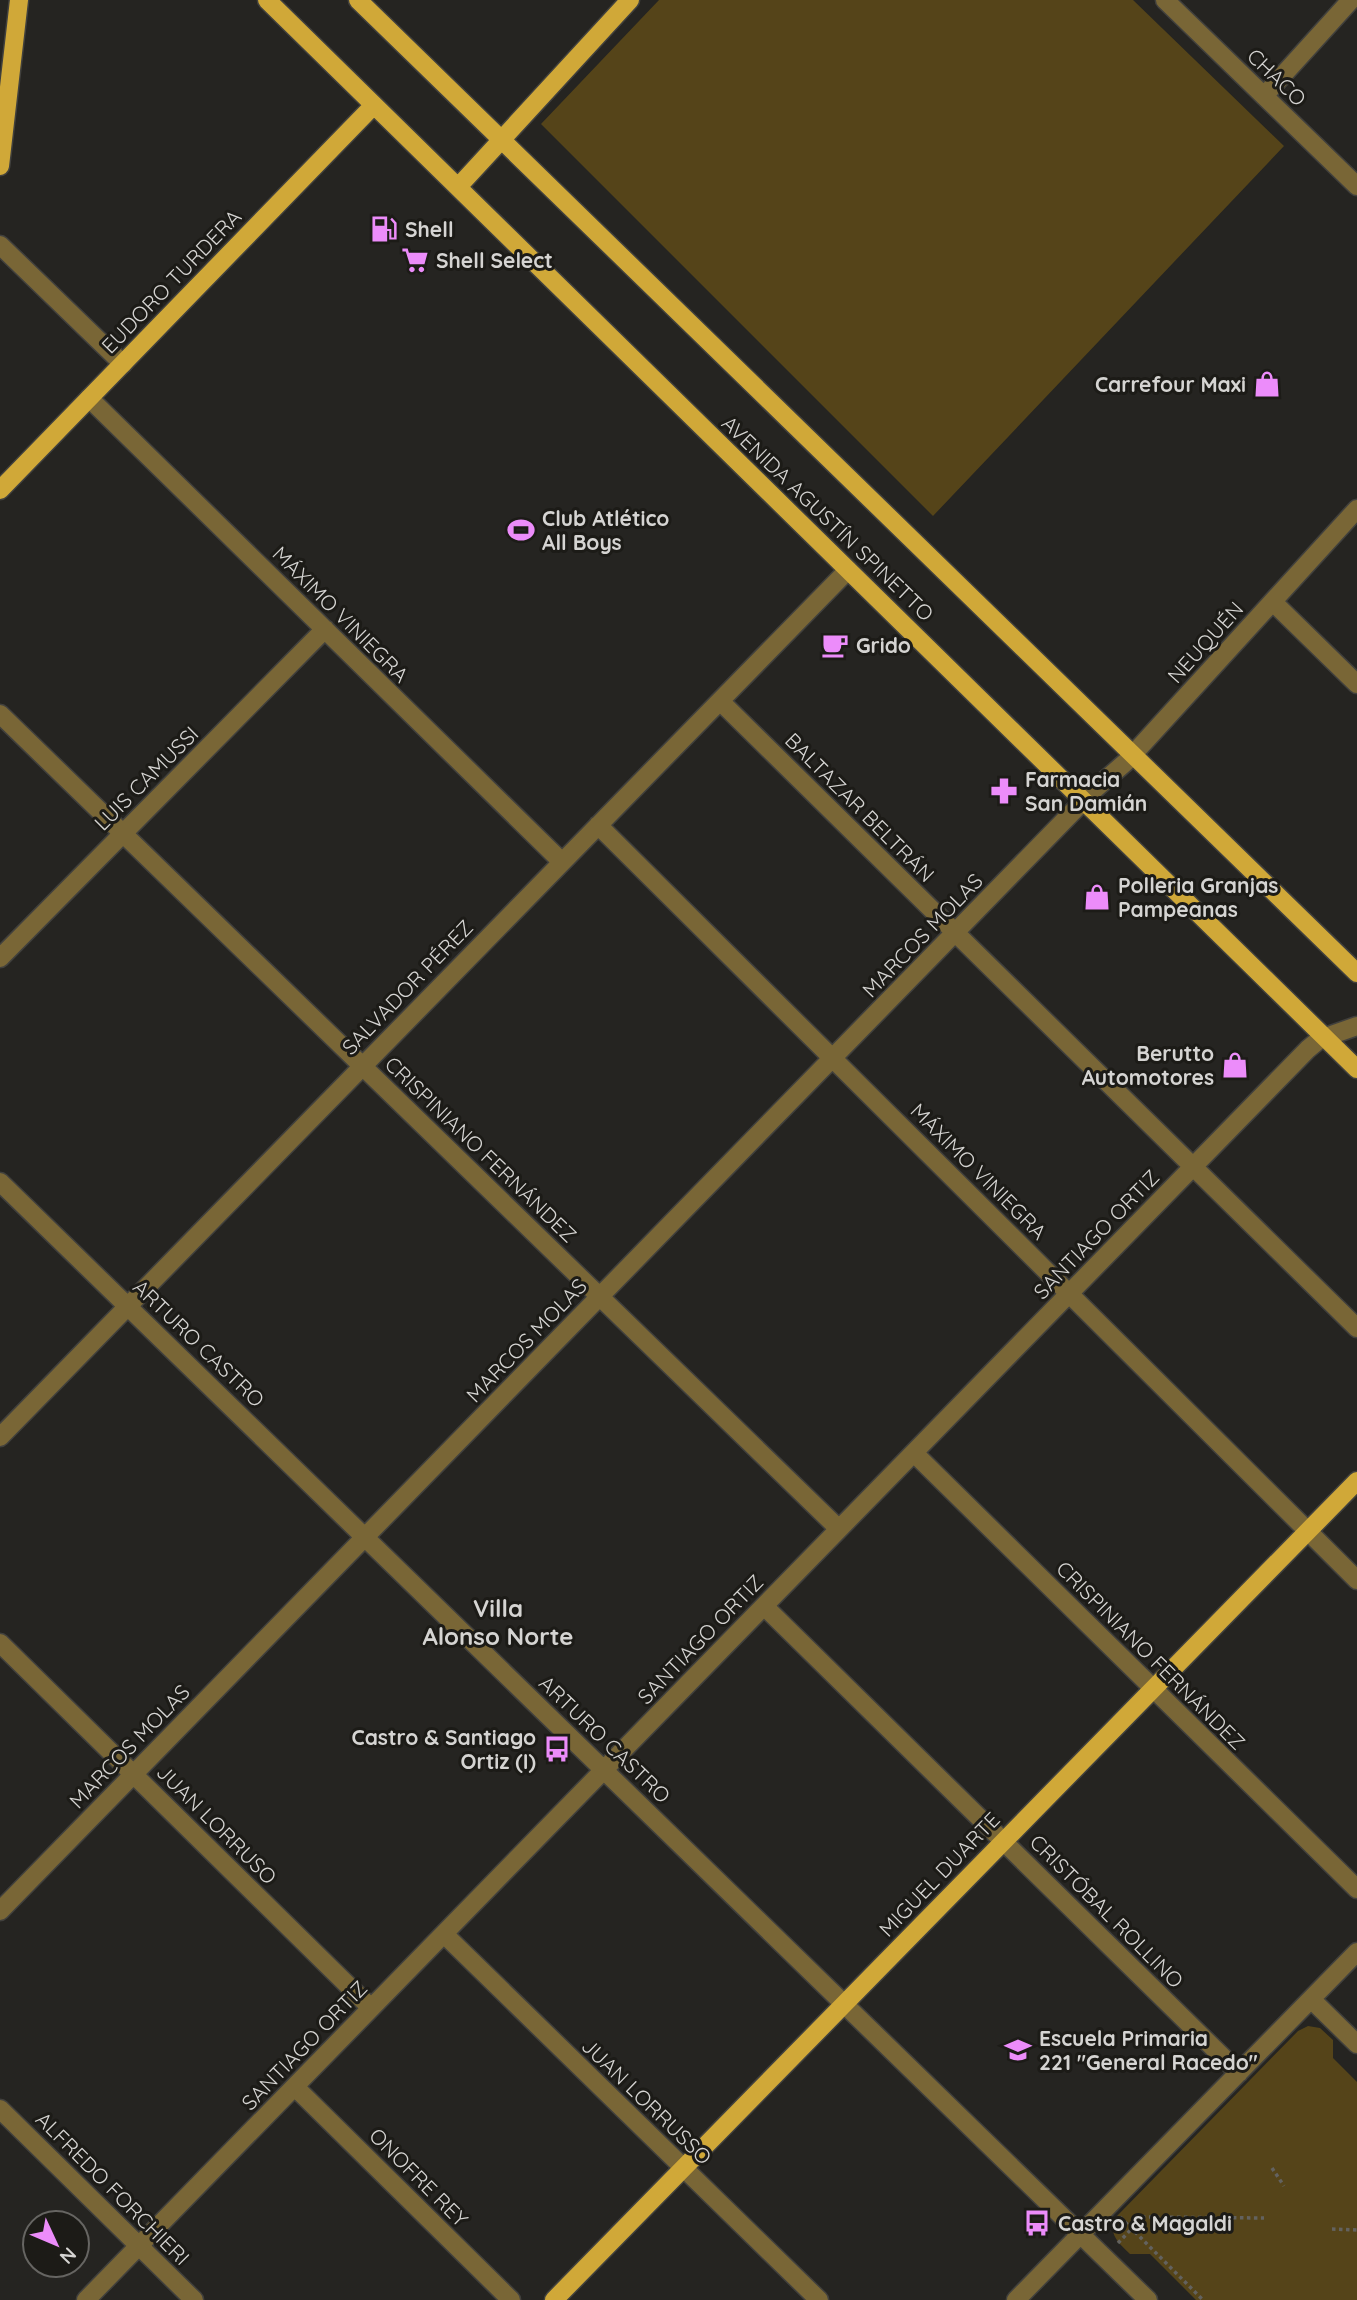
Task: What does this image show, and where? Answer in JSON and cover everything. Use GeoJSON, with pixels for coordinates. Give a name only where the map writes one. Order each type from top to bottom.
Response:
{"type":"FeatureCollection","features":[{"type":"Feature","properties":{"kind":"main road"},"geometry":{"type":"LineString","coordinates":[[0,166],[19,0]]}},
{"type":"Feature","properties":{"kind":"main road","name":"AVENIDA AGUSTÍN SPINETTO"},"geometry":{"type":"LineString","coordinates":[[267,0],[1357,1069]]}},
{"type":"Feature","properties":{"kind":"main road","name":"AVENIDA AGUSTÍN SPINETTO"},"geometry":{"type":"LineString","coordinates":[[358,0],[1357,973]]}},
{"type":"Feature","properties":{"kind":"main road"},"geometry":{"type":"LineString","coordinates":[[458,187],[630,0]]}},
{"type":"Feature","properties":{"kind":"main road","name":"EUDORO TURDERA"},"geometry":{"type":"LineString","coordinates":[[0,490],[374,105]]}},
{"type":"Feature","properties":{"kind":"main road","name":"MIGUEL DUARTE"},"geometry":{"type":"LineString","coordinates":[[554,2300],[1357,1480]]}},
{"type":"Feature","properties":{"kind":"street","name":"CHACO"},"geometry":{"type":"LineString","coordinates":[[1166,0],[1357,186]]}},
{"type":"Feature","properties":{"kind":"street"},"geometry":{"type":"LineString","coordinates":[[1264,96],[1351,0]]}},
{"type":"Feature","properties":{"kind":"street"},"geometry":{"type":"LineString","coordinates":[[0,245],[123,363]]}},
{"type":"Feature","properties":{"kind":"street","name":"MÁXIMO VINIEGRA"},"geometry":{"type":"LineString","coordinates":[[89,398],[562,862]]}},
{"type":"Feature","properties":{"kind":"street","name":"NEUQUÉN"},"geometry":{"type":"LineString","coordinates":[[1084,801],[1133,755],[1357,509]]}},
{"type":"Feature","properties":{"kind":"street","name":"SALVADOR PÉREZ"},"geometry":{"type":"LineString","coordinates":[[0,1437],[848,570]]}},
{"type":"Feature","properties":{"kind":"street"},"geometry":{"type":"LineString","coordinates":[[1273,602],[1357,684]]}},
{"type":"Feature","properties":{"kind":"street","name":"LUIS CAMUSSI"},"geometry":{"type":"LineString","coordinates":[[0,958],[325,629]]}},
{"type":"Feature","properties":{"kind":"street","name":"BALTAZAR BELTRÁN"},"geometry":{"type":"LineString","coordinates":[[719,701],[1357,1328]]}},
{"type":"Feature","properties":{"kind":"street","name":"CRISPINIANO FERNÁNDEZ"},"geometry":{"type":"LineString","coordinates":[[0,714],[839,1530]]}},
{"type":"Feature","properties":{"kind":"street","name":"MARCOS MOLAS"},"geometry":{"type":"LineString","coordinates":[[0,1911],[1084,801]]}},
{"type":"Feature","properties":{"kind":"street","name":"MÁXIMO VINIEGRA"},"geometry":{"type":"LineString","coordinates":[[598,825],[1357,1580]]}},
{"type":"Feature","properties":{"kind":"street","name":"SANTIAGO ORTIZ"},"geometry":{"type":"LineString","coordinates":[[86,2300],[1308,1049],[1324,1037],[1357,1026]]}},
{"type":"Feature","properties":{"kind":"street","name":"ARTURO CASTRO"},"geometry":{"type":"LineString","coordinates":[[0,1182],[1148,2300]]}},
{"type":"Feature","properties":{"kind":"street","name":"CRISPINIANO FERNÁNDEZ"},"geometry":{"type":"LineString","coordinates":[[914,1453],[1357,1889]]}},
{"type":"Feature","properties":{"kind":"street","name":"CRISTÓBAL ROLLINO"},"geometry":{"type":"LineString","coordinates":[[764,1606],[1239,2073]]}},
{"type":"Feature","properties":{"kind":"street","name":"JUAN LORRUSO"},"geometry":{"type":"LineString","coordinates":[[0,1643],[371,2008]]}},
{"type":"Feature","properties":{"kind":"street","name":"JUAN LORRUSSO"},"geometry":{"type":"LineString","coordinates":[[444,1934],[819,2300]]}},
{"type":"Feature","properties":{"kind":"street"},"geometry":{"type":"LineString","coordinates":[[1016,2300],[1357,1952]]}},
{"type":"Feature","properties":{"kind":"street"},"geometry":{"type":"LineString","coordinates":[[1311,1999],[1357,2044]]}},
{"type":"Feature","properties":{"kind":"street","name":"ONOFRE REY"},"geometry":{"type":"LineString","coordinates":[[295,2087],[511,2300]]}},
{"type":"Feature","properties":{"kind":"street","name":"ALFREDO FORCHIERI"},"geometry":{"type":"LineString","coordinates":[[0,2109],[194,2300]]}},
{"type":"Feature","properties":{"kind":"path"},"geometry":{"type":"LineString","coordinates":[[1272,2168],[1284,2186]]}},
{"type":"Feature","properties":{"kind":"path"},"geometry":{"type":"LineString","coordinates":[[1118,2215],[1203,2300]]}},
{"type":"Feature","properties":{"kind":"path"},"geometry":{"type":"LineString","coordinates":[[1118,2243],[1143,2217],[1264,2218]]}},
{"type":"Feature","properties":{"kind":"path"},"geometry":{"type":"LineString","coordinates":[[1332,2229],[1357,2230]]}},
{"type":"Feature","properties":{"kind":"shaded area"},"geometry":{"type":"Polygon","coordinates":[[[659,0],[1133,0],[1284,146],[933,516],[541,124],[659,0]]]}},
{"type":"Feature","properties":{"kind":"shaded area"},"geometry":{"type":"Polygon","coordinates":[[[1308,2026],[1320,2028],[1333,2040],[1333,2058],[1357,2082],[1357,2300],[1196,2300],[1150,2254],[1130,2254],[1122,2246],[1114,2233],[1116,2217],[1298,2031],[1308,2026]]]}},
{"type":"Feature","properties":{"kind":"place","name":"Shell"},"geometry":{"type":"Point","coordinates":[384,229]}},
{"type":"Feature","properties":{"kind":"place","name":"Shell Select"},"geometry":{"type":"Point","coordinates":[415,260]}},
{"type":"Feature","properties":{"kind":"place","name":"Carrefour Maxi"},"geometry":{"type":"Point","coordinates":[1267,384]}},
{"type":"Feature","properties":{"kind":"place","name":"Club Atlético All Boys"},"geometry":{"type":"Point","coordinates":[521,530]}},
{"type":"Feature","properties":{"kind":"place","name":"Grido"},"geometry":{"type":"Point","coordinates":[835,645]}},
{"type":"Feature","properties":{"kind":"place","name":"Farmacia San Damián"},"geometry":{"type":"Point","coordinates":[1004,791]}},
{"type":"Feature","properties":{"kind":"place","name":"Polleria Granjas Pampeanas"},"geometry":{"type":"Point","coordinates":[1097,897]}},
{"type":"Feature","properties":{"kind":"place","name":"Berutto Automotores"},"geometry":{"type":"Point","coordinates":[1235,1065]}},
{"type":"Feature","properties":{"kind":"place","name":"Castro & Santiago Ortiz (I)"},"geometry":{"type":"Point","coordinates":[557,1749]}},
{"type":"Feature","properties":{"kind":"place","name":"Escuela Primaria 221 \"General Racedo\""},"geometry":{"type":"Point","coordinates":[1018,2050]}},
{"type":"Feature","properties":{"kind":"place","name":"Castro & Magaldi"},"geometry":{"type":"Point","coordinates":[1037,2223]}},
{"type":"Feature","properties":{"kind":"district","name":"Villa Alonso Norte"},"geometry":{"type":"Point","coordinates":[498,1622]}}]}
